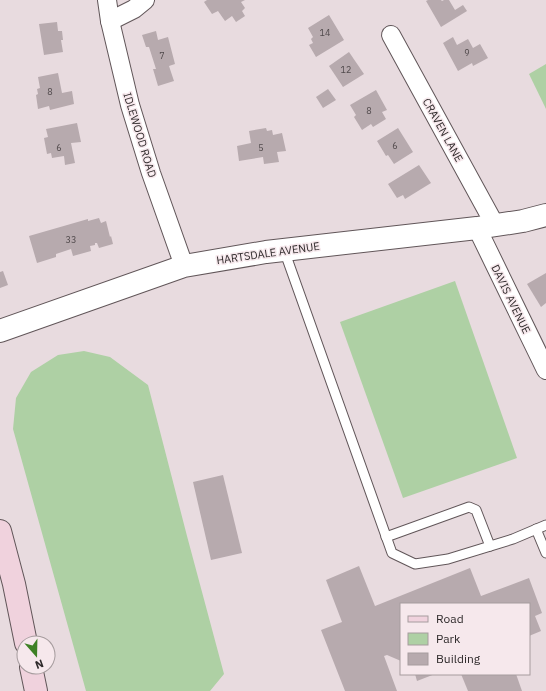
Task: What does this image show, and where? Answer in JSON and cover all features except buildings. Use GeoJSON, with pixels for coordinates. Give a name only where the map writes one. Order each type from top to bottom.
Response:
{"type":"FeatureCollection","features":[{"type":"Feature","properties":{"kind":"main road"},"geometry":{"type":"LineString","coordinates":[[0,531],[14,584],[24,635]]}},
{"type":"Feature","properties":{"kind":"main road"},"geometry":{"type":"LineString","coordinates":[[33,675],[36,691]]}},
{"type":"Feature","properties":{"kind":"street","name":"IDLEWOOD ROAD"},"geometry":{"type":"LineString","coordinates":[[107,0],[110,21],[130,105],[151,173],[184,266]]}},
{"type":"Feature","properties":{"kind":"street"},"geometry":{"type":"LineString","coordinates":[[110,21],[134,9],[145,0]]}},
{"type":"Feature","properties":{"kind":"street","name":"CRAVEN LANE"},"geometry":{"type":"LineString","coordinates":[[391,35],[486,227]]}},
{"type":"Feature","properties":{"kind":"street","name":"HARTSDALE AVENUE"},"geometry":{"type":"LineString","coordinates":[[0,331],[184,266],[266,252],[486,227],[523,221],[546,215]]}},
{"type":"Feature","properties":{"kind":"street","name":"DAVIS AVENUE"},"geometry":{"type":"LineString","coordinates":[[486,227],[546,370]]}},
{"type":"Feature","properties":{"kind":"lane"},"geometry":{"type":"LineString","coordinates":[[284,250],[392,553],[415,564],[448,559],[514,539],[546,526]]}},
{"type":"Feature","properties":{"kind":"lane"},"geometry":{"type":"LineString","coordinates":[[386,536],[469,507],[476,510],[490,546]]}},
{"type":"Feature","properties":{"kind":"lane"},"geometry":{"type":"LineString","coordinates":[[536,530],[546,553]]}},
{"type":"Feature","properties":{"kind":"green space"},"geometry":{"type":"Polygon","coordinates":[[[546,64],[546,109],[529,74],[546,64]]]}},
{"type":"Feature","properties":{"kind":"green space"},"geometry":{"type":"Polygon","coordinates":[[[455,281],[517,458],[403,498],[340,322],[455,281]]]}},
{"type":"Feature","properties":{"kind":"green space"},"geometry":{"type":"Polygon","coordinates":[[[84,351],[110,357],[148,385],[224,674],[210,691],[86,691],[13,429],[16,398],[31,372],[58,355],[84,351]]]}}]}
